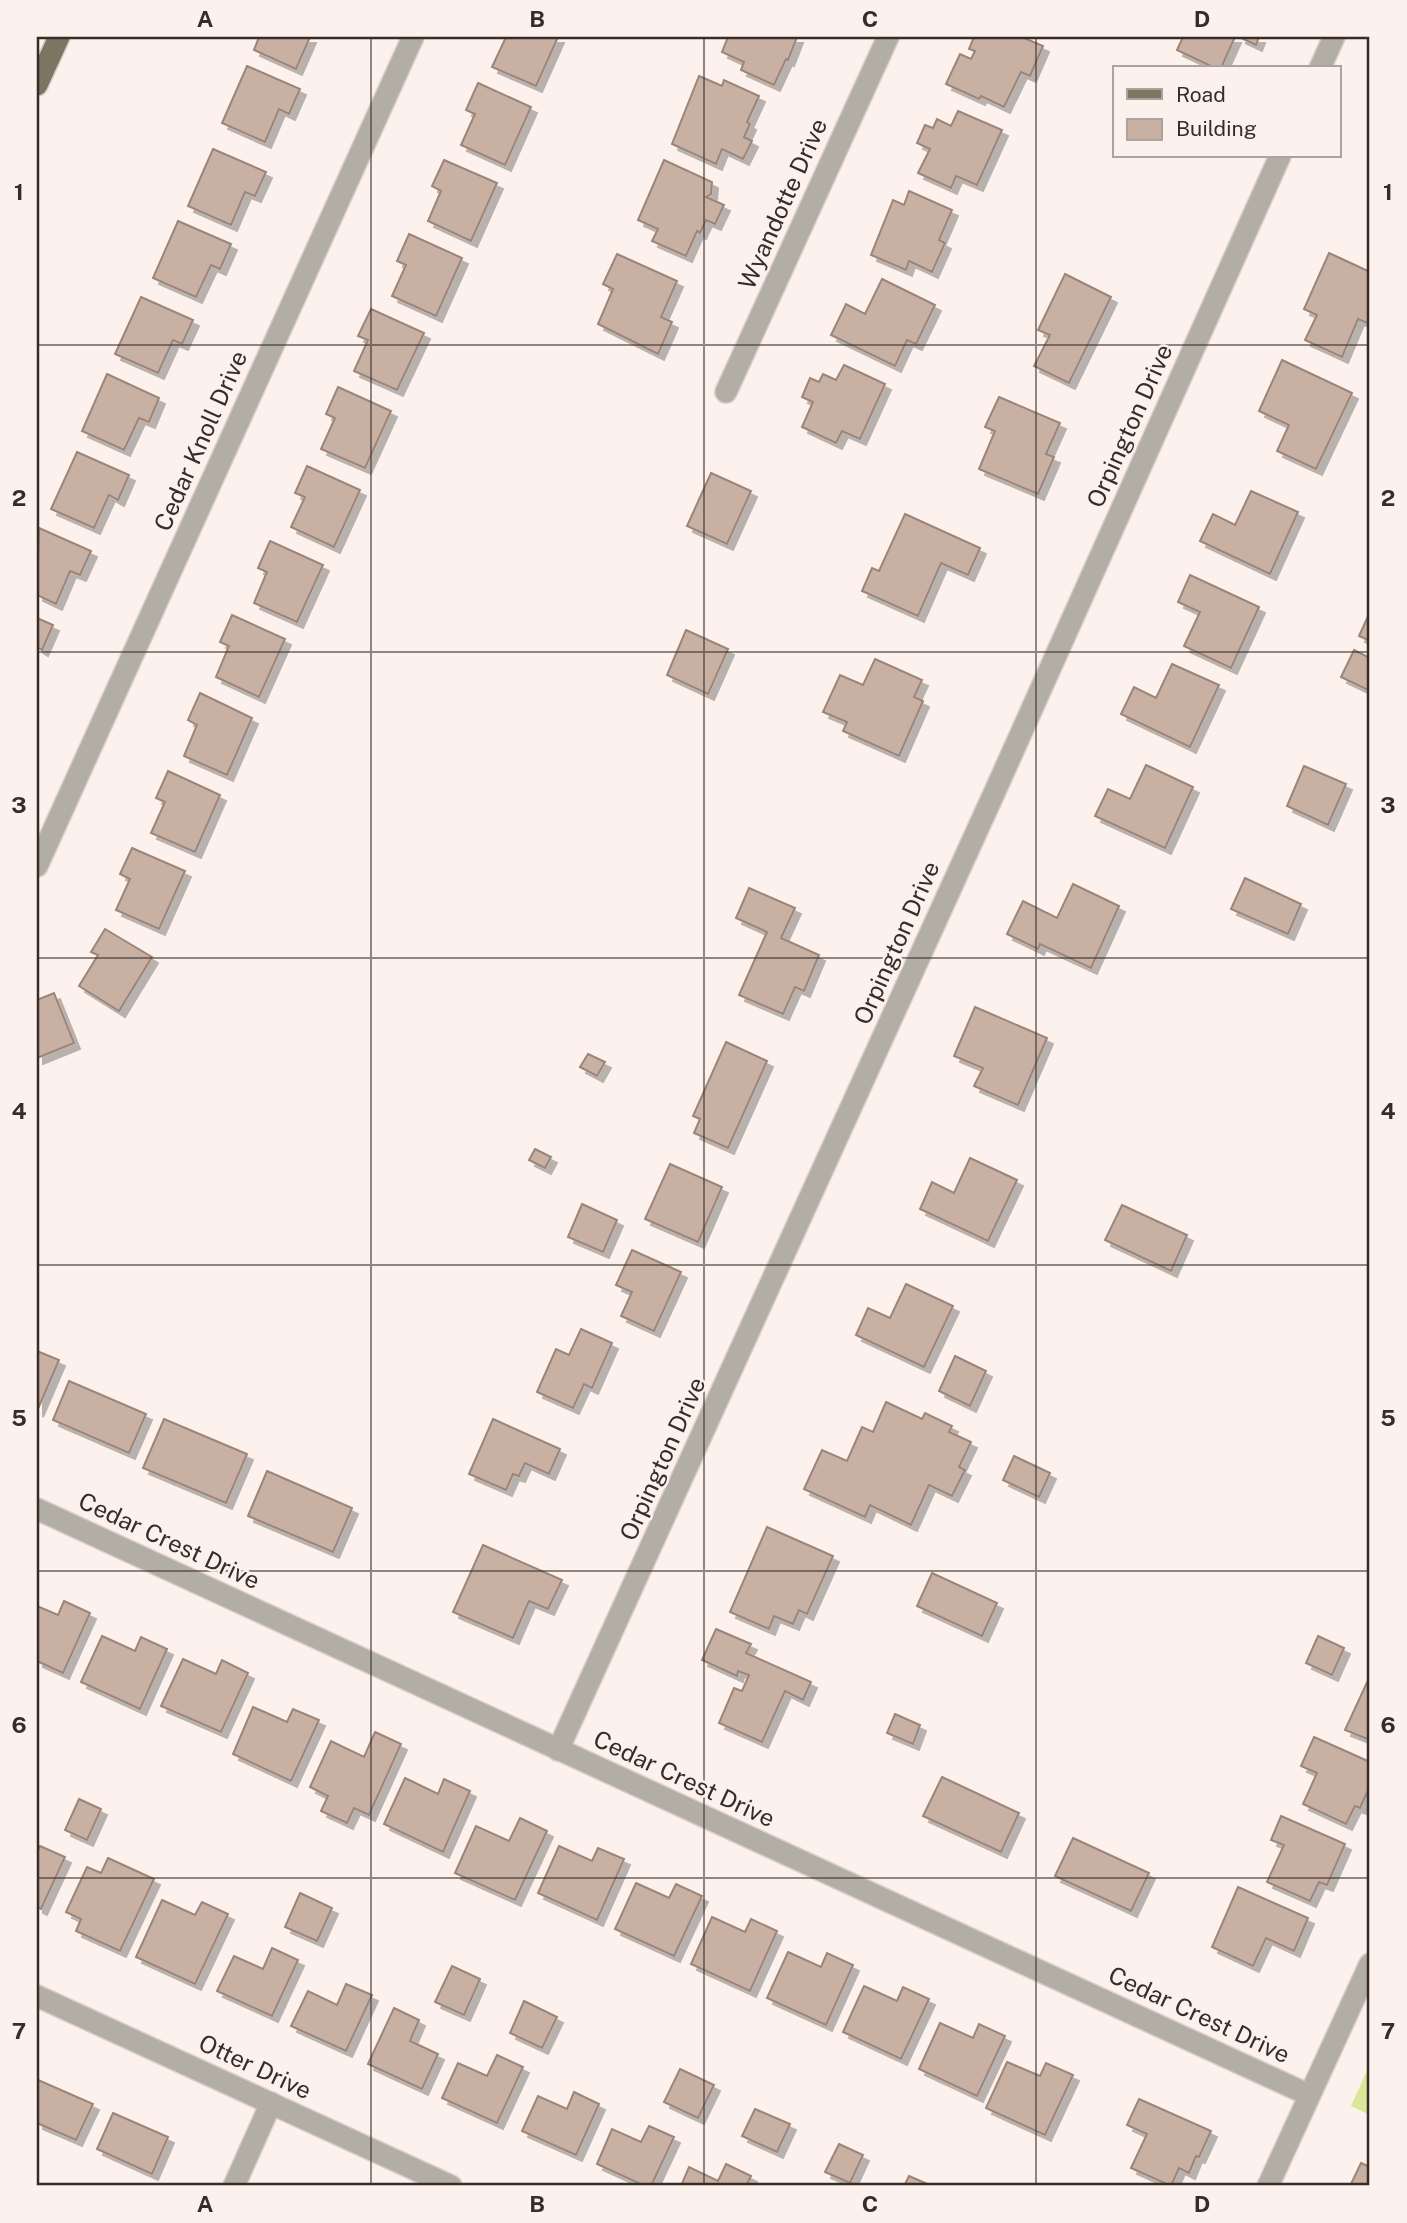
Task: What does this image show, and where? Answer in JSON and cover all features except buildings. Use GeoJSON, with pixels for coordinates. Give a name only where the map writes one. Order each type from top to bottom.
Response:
{"type":"FeatureCollection","features":[{"type":"Feature","properties":{"kind":"main road"},"geometry":{"type":"LineString","coordinates":[[38,75],[59,37]]}},
{"type":"Feature","properties":{"kind":"street","name":"Cedar Knoll Drive"},"geometry":{"type":"LineString","coordinates":[[37,866],[413,37]]}},
{"type":"Feature","properties":{"kind":"street","name":"Wyandotte Drive"},"geometry":{"type":"LineString","coordinates":[[726,393],[888,37]]}},
{"type":"Feature","properties":{"kind":"street"},"geometry":{"type":"LineString","coordinates":[[1321,66],[1334,37]]}},
{"type":"Feature","properties":{"kind":"street","name":"Orpington Drive"},"geometry":{"type":"LineString","coordinates":[[558,1749],[1002,776],[1279,158]]}},
{"type":"Feature","properties":{"kind":"street","name":"Cedar Crest Drive"},"geometry":{"type":"LineString","coordinates":[[37,1509],[1309,2095]]}},
{"type":"Feature","properties":{"kind":"street"},"geometry":{"type":"LineString","coordinates":[[1269,2186],[1370,1964]]}},
{"type":"Feature","properties":{"kind":"street","name":"Otter Drive"},"geometry":{"type":"LineString","coordinates":[[37,1996],[451,2186]]}},
{"type":"Feature","properties":{"kind":"street"},"geometry":{"type":"LineString","coordinates":[[234,2186],[271,2104]]}},
{"type":"Feature","properties":{"kind":"green space"},"geometry":{"type":"Polygon","coordinates":[[[1370,2064],[1370,2115],[1351,2106],[1370,2064]]]}}]}
